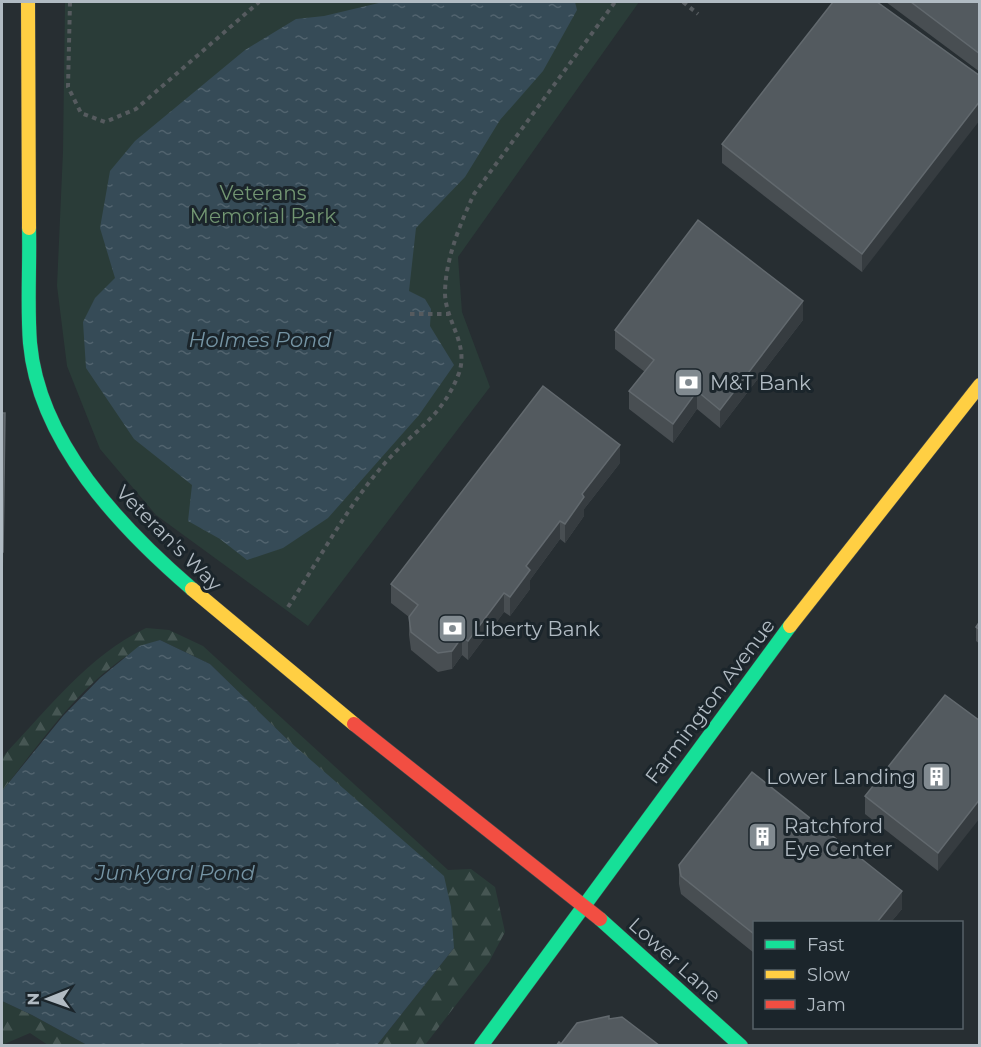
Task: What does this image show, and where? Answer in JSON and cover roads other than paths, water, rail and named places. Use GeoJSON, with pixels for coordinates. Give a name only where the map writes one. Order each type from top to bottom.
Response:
{"type":"FeatureCollection","features":[{"type":"Feature","properties":{"kind":"street","name":"Veteran's Way"},"geometry":{"type":"LineString","coordinates":[[28,2],[30,343],[38,385],[55,424],[81,471],[115,516],[162,563],[223,617],[309,689],[583,904]]}},
{"type":"Feature","properties":{"kind":"street","name":"Farmington Avenue"},"geometry":{"type":"LineString","coordinates":[[481,1046],[784,633],[980,385]]}},
{"type":"Feature","properties":{"kind":"street","name":"Lower Lane"},"geometry":{"type":"LineString","coordinates":[[583,904],[741,1046]]}},
{"type":"Feature","properties":{"kind":"water","name":"Holmes Pond"},"geometry":{"type":"Polygon","coordinates":[[[383,2],[575,2],[577,10],[543,71],[500,120],[465,177],[416,228],[409,291],[425,299],[431,309],[430,326],[454,365],[419,415],[328,518],[283,548],[247,560],[220,539],[188,521],[192,485],[134,439],[86,368],[83,322],[95,298],[115,278],[100,228],[110,171],[135,141],[245,50],[296,19],[324,16],[383,2]]]}},
{"type":"Feature","properties":{"kind":"water","name":"Junkyard Pond"},"geometry":{"type":"Polygon","coordinates":[[[160,640],[210,664],[289,741],[444,876],[451,907],[454,948],[377,1045],[87,1045],[2,1001],[2,791],[63,716],[100,678],[139,646],[160,640]]]}},
{"type":"Feature","properties":{"kind":"place","name":"M&T Bank"},"geometry":{"type":"Point","coordinates":[689,383]}},
{"type":"Feature","properties":{"kind":"place","name":"Liberty Bank"},"geometry":{"type":"Point","coordinates":[452,629]}},
{"type":"Feature","properties":{"kind":"place","name":"Lower Landing"},"geometry":{"type":"Point","coordinates":[937,777]}},
{"type":"Feature","properties":{"kind":"place","name":"Ratchford Eye Center"},"geometry":{"type":"Point","coordinates":[763,837]}},
{"type":"Feature","properties":{"kind":"park label","name":"Veterans Memorial Park"},"geometry":{"type":"Point","coordinates":[263,204]}}]}
